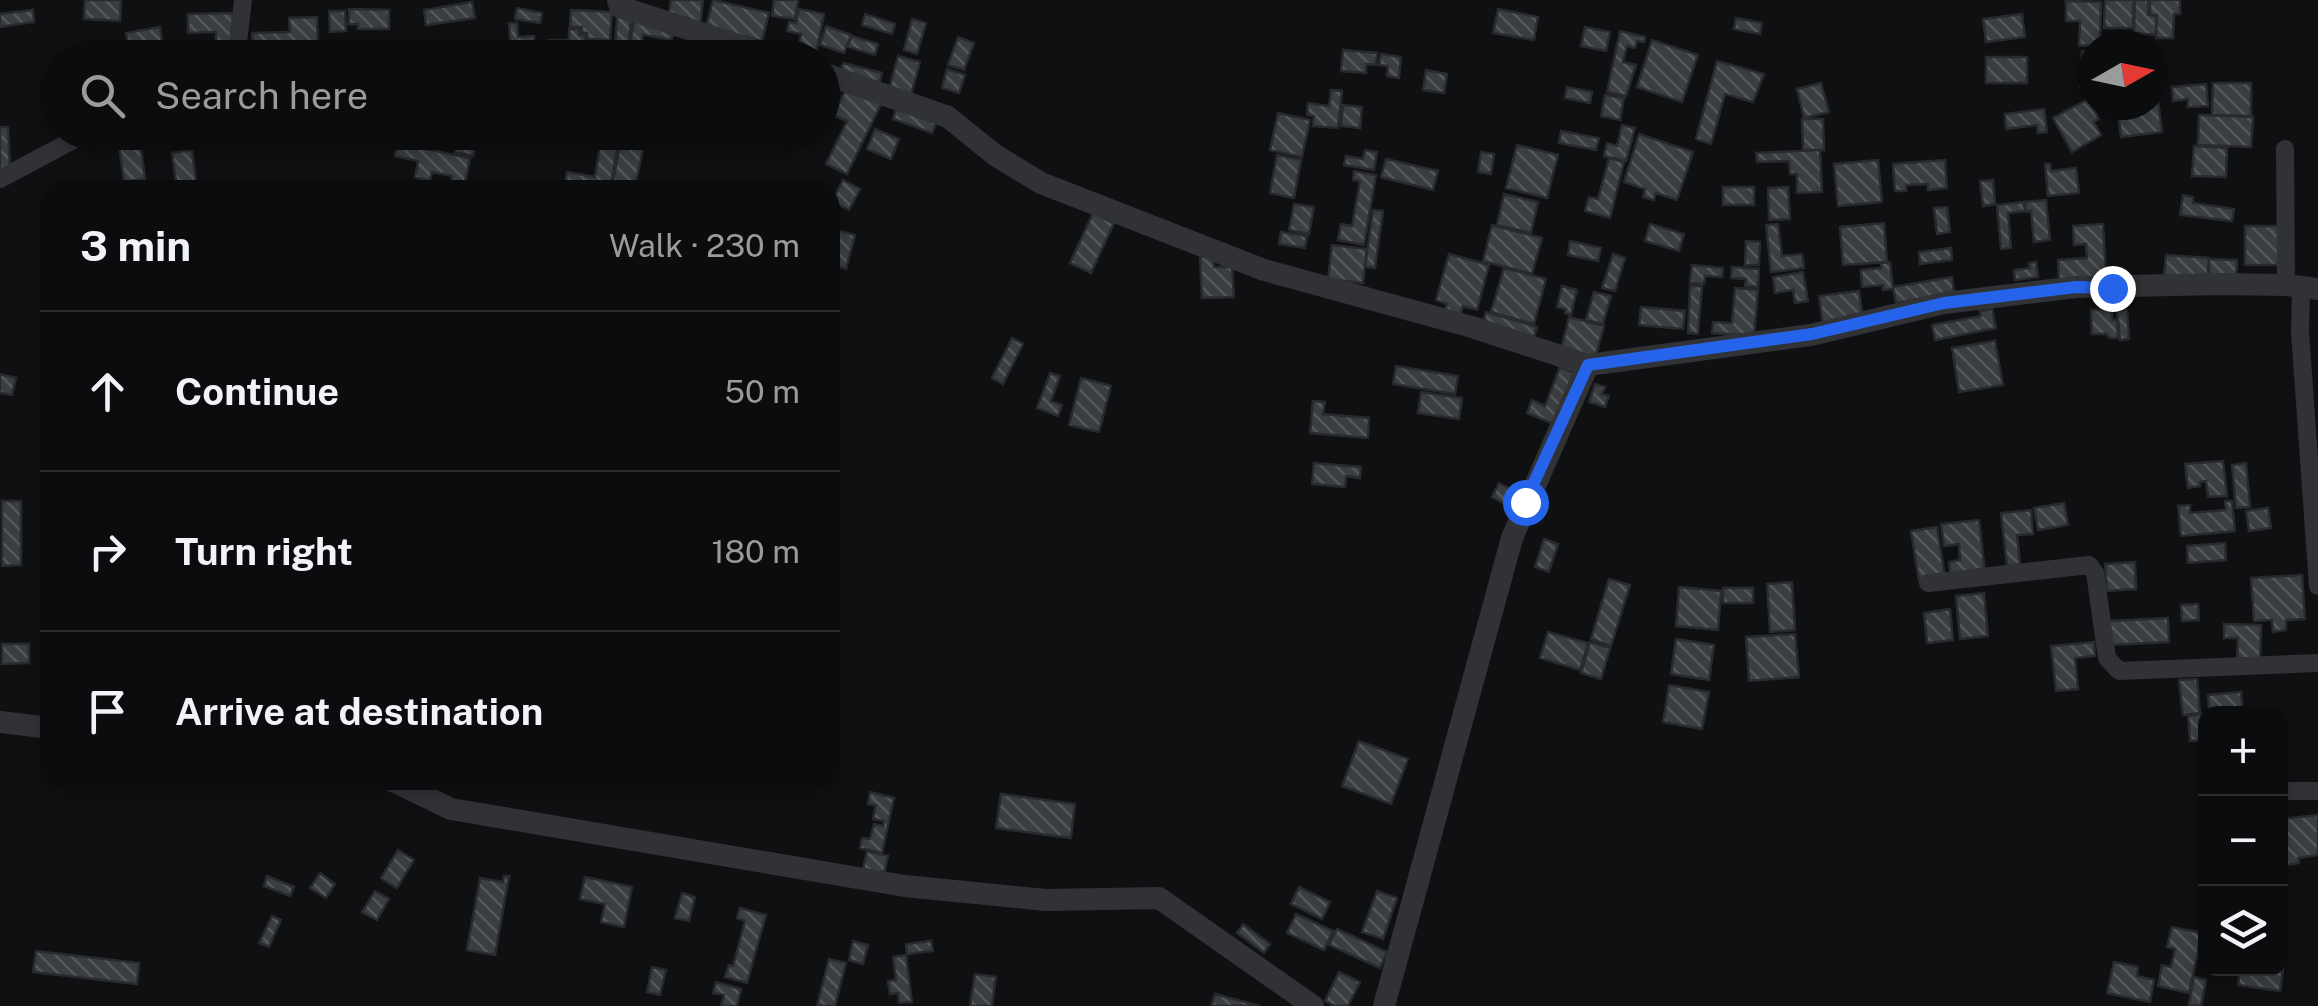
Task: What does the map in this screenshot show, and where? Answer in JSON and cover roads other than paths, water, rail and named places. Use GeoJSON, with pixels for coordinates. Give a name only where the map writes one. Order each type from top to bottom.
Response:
{"type":"FeatureCollection","features":[{"type":"Feature","properties":{"kind":"street"},"geometry":{"type":"LineString","coordinates":[[238,40],[243,0]]}},
{"type":"Feature","properties":{"kind":"street"},"geometry":{"type":"LineString","coordinates":[[618,0],[620,7],[722,40]]}},
{"type":"Feature","properties":{"kind":"street"},"geometry":{"type":"LineString","coordinates":[[840,79],[948,117],[996,155],[1041,183],[1264,270],[1472,327],[1588,365],[1812,334],[1944,303],[2076,287],[2302,288]]}},
{"type":"Feature","properties":{"kind":"street"},"geometry":{"type":"LineString","coordinates":[[2284,149],[2302,288],[2300,332],[2318,586]]}},
{"type":"Feature","properties":{"kind":"street"},"geometry":{"type":"LineString","coordinates":[[0,179],[54,150]]}},
{"type":"Feature","properties":{"kind":"street"},"geometry":{"type":"LineString","coordinates":[[1384,1006],[1512,538],[1588,365]]}},
{"type":"Feature","properties":{"kind":"street"},"geometry":{"type":"LineString","coordinates":[[1928,583],[2088,565],[2095,573],[2107,658],[2119,671],[2318,663]]}},
{"type":"Feature","properties":{"kind":"street"},"geometry":{"type":"LineString","coordinates":[[0,722],[40,727]]}},
{"type":"Feature","properties":{"kind":"street"},"geometry":{"type":"LineString","coordinates":[[410,790],[451,810],[905,886],[1046,900],[1159,898],[1312,1006]]}},
{"type":"Feature","properties":{"kind":"street"},"geometry":{"type":"LineString","coordinates":[[2288,791],[2318,791]]}}]}
